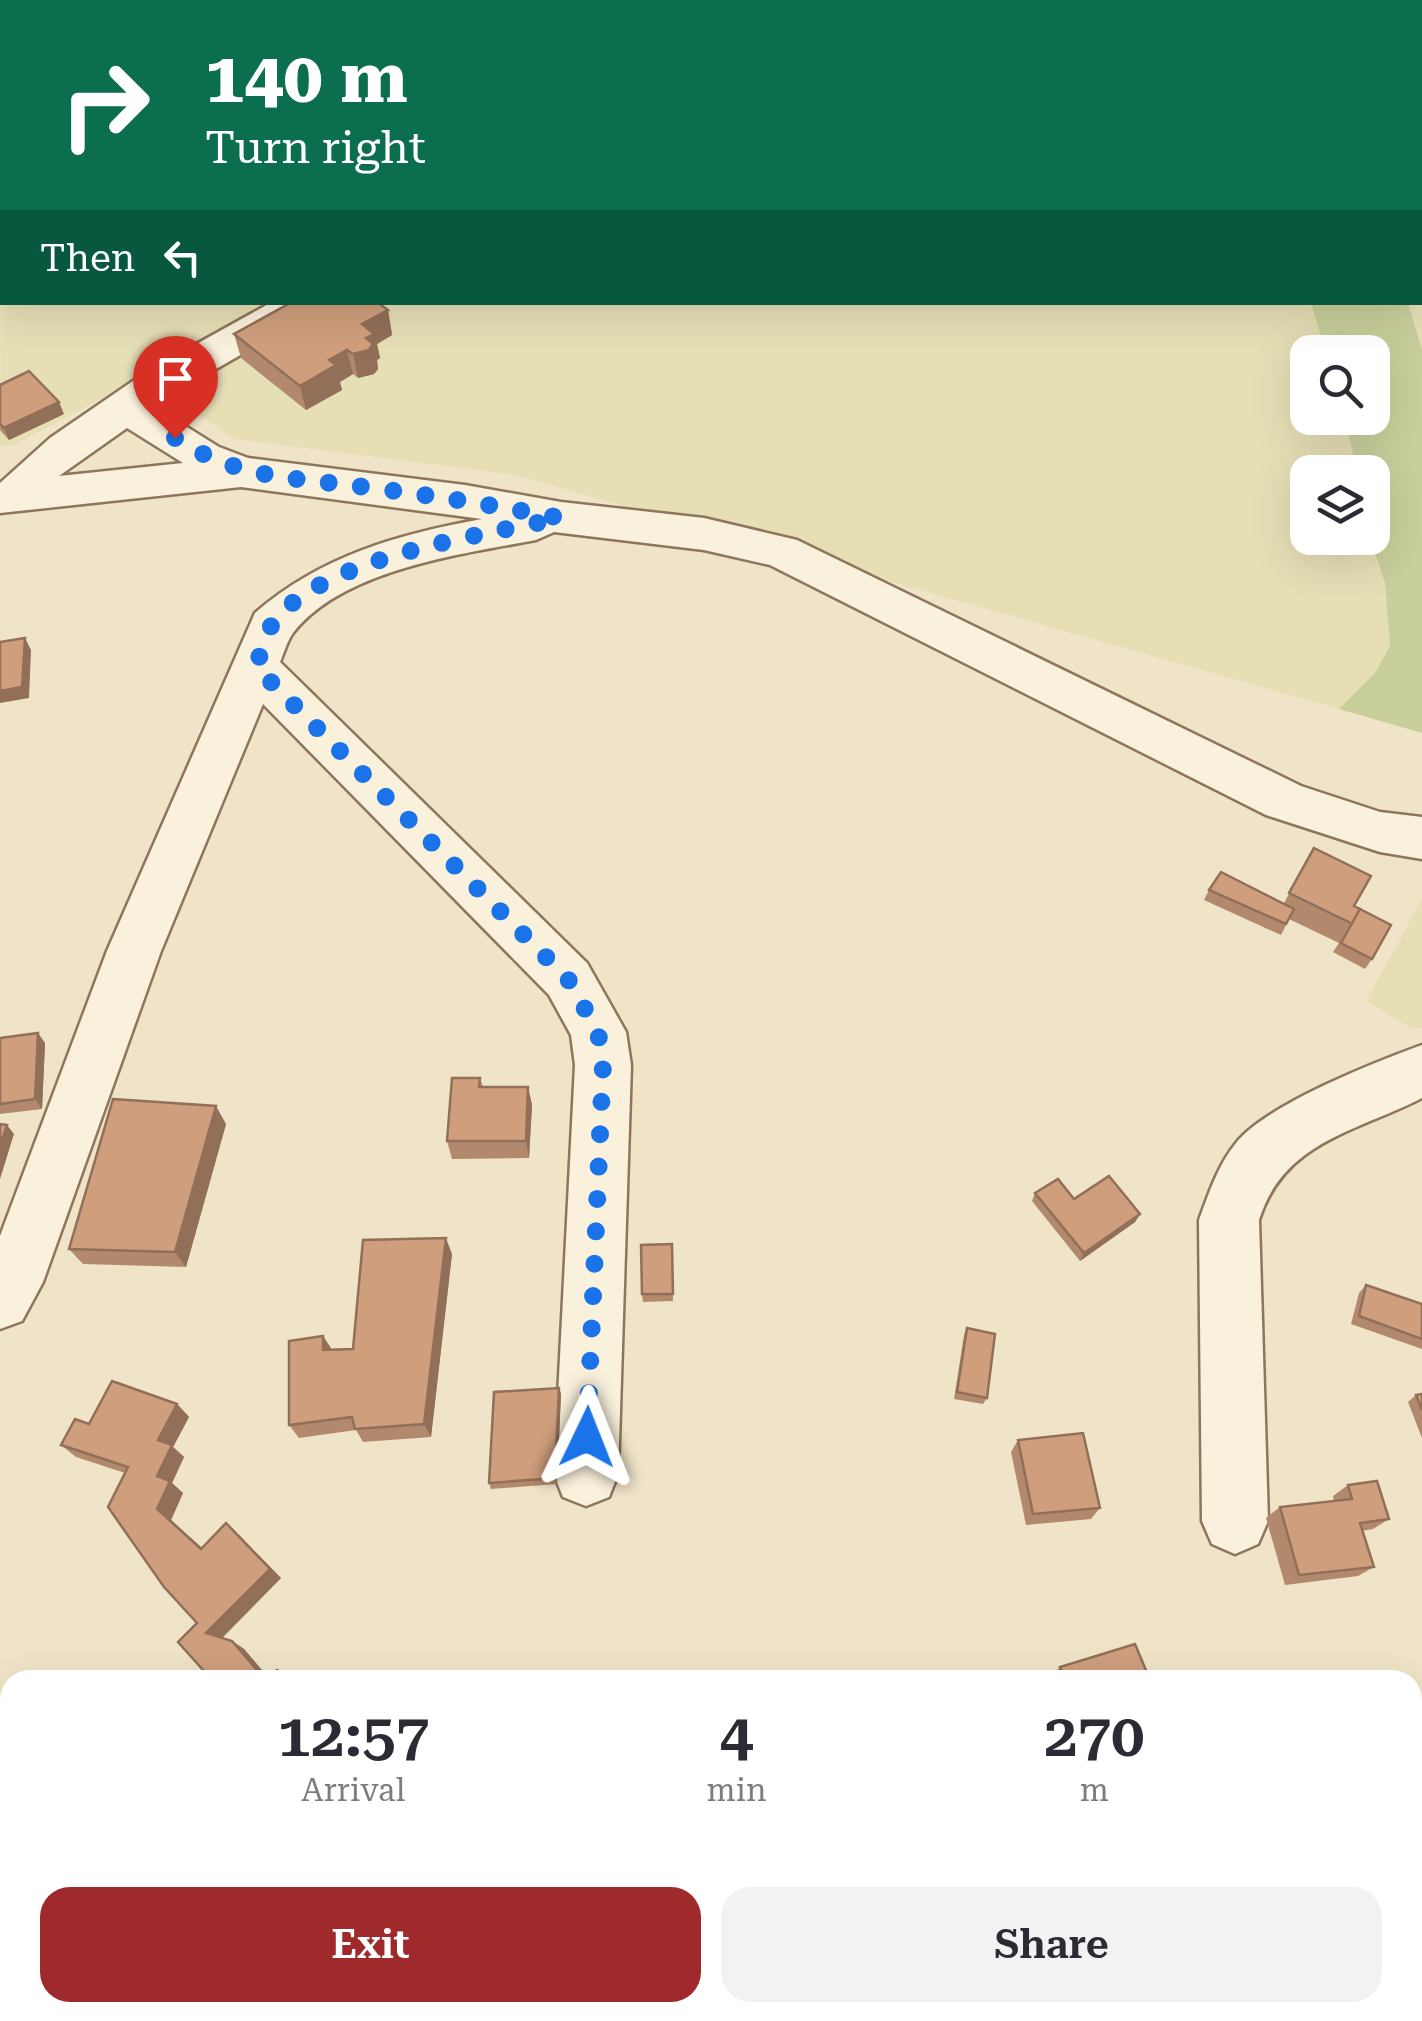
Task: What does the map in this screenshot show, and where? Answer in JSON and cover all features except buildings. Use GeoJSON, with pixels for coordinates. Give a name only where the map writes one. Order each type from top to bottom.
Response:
{"type":"FeatureCollection","features":[{"type":"Feature","properties":{"kind":"street"},"geometry":{"type":"LineString","coordinates":[[8,496],[76,439],[124,411],[161,382],[298,305]]}},
{"type":"Feature","properties":{"kind":"street"},"geometry":{"type":"LineString","coordinates":[[124,411],[150,421],[204,457],[241,472]]}},
{"type":"Feature","properties":{"kind":"street"},"geometry":{"type":"LineString","coordinates":[[8,496],[241,472],[466,500],[561,518],[704,534],[781,551],[1284,801],[1380,832],[1422,838]]}},
{"type":"Feature","properties":{"kind":"street"},"geometry":{"type":"LineString","coordinates":[[0,1300],[14,1282],[134,951],[272,625],[294,602],[356,568],[443,543],[561,518]]}},
{"type":"Feature","properties":{"kind":"street"},"geometry":{"type":"LineString","coordinates":[[256,667],[568,979],[598,1032],[603,1065],[586,1474]]}},
{"type":"Feature","properties":{"kind":"street"},"geometry":{"type":"LineString","coordinates":[[1235,1521],[1229,1220],[1236,1187],[1267,1148],[1310,1118],[1388,1090],[1422,1070]]}},
{"type":"Feature","properties":{"kind":"shaded area"},"geometry":{"type":"Polygon","coordinates":[[[1,305],[278,305],[14,445],[0,446],[1,305]]]}},
{"type":"Feature","properties":{"kind":"shaded area"},"geometry":{"type":"Polygon","coordinates":[[[325,305],[1312,305],[1321,335],[1290,335],[1290,435],[1349,435],[1353,455],[1290,455],[1290,555],[1376,555],[1385,583],[1390,646],[1375,673],[1339,709],[515,475],[234,439],[164,391],[325,305]]]}},
{"type":"Feature","properties":{"kind":"shaded area"},"geometry":{"type":"Polygon","coordinates":[[[1409,305],[1422,305],[1422,349],[1409,305]]]}},
{"type":"Feature","properties":{"kind":"shaded area"},"geometry":{"type":"Polygon","coordinates":[[[1422,899],[1422,1028],[1411,1028],[1366,1001],[1422,899]]]}},
{"type":"Feature","properties":{"kind":"green space"},"geometry":{"type":"Polygon","coordinates":[[[1312,305],[1409,305],[1422,349],[1422,733],[1339,709],[1375,673],[1390,646],[1385,583],[1376,555],[1390,555],[1390,455],[1353,455],[1349,435],[1390,435],[1390,335],[1321,335],[1312,305]]]}},
{"type":"Feature","properties":{"kind":"route"},"geometry":{"type":"LineString","coordinates":[[175,438],[204,457],[241,472],[466,500],[561,518],[443,543],[356,568],[294,602],[272,625],[256,667],[568,979],[598,1032],[603,1065],[587,1437]]}}]}
